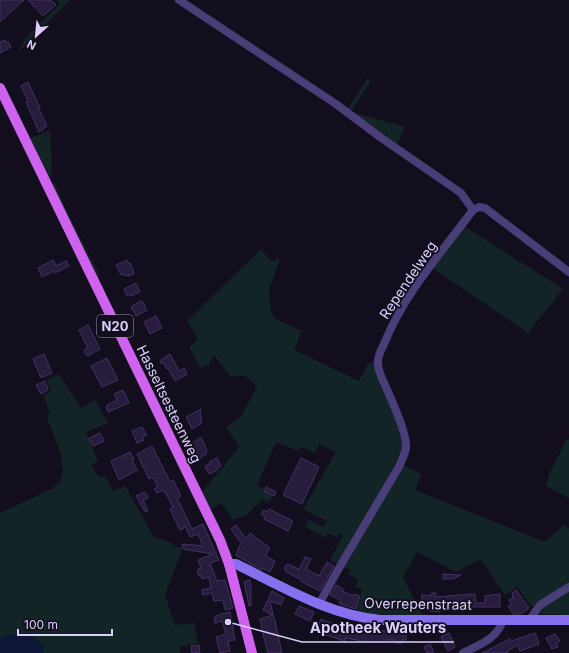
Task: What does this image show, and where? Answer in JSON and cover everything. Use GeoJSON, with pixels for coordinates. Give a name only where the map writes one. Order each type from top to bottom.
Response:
{"type":"FeatureCollection","features":[{"type":"Feature","properties":{"kind":"main road","name":"Hasseltsesteenweg"},"geometry":{"type":"LineString","coordinates":[[0,88],[220,540],[229,564],[252,653]]}},
{"type":"Feature","properties":{"kind":"street"},"geometry":{"type":"LineString","coordinates":[[179,0],[336,104],[380,137],[461,193],[473,210],[479,207],[485,208],[569,272]]}},
{"type":"Feature","properties":{"kind":"street","name":"Rependelweg"},"geometry":{"type":"LineString","coordinates":[[319,604],[400,465],[405,453],[406,447],[400,423],[378,365],[381,351],[392,325],[403,306],[427,270],[473,210]]}},
{"type":"Feature","properties":{"kind":"street","name":"Overrepenstraat"},"geometry":{"type":"LineString","coordinates":[[229,564],[236,564],[319,604],[349,615],[381,620],[569,620]]}},
{"type":"Feature","properties":{"kind":"street"},"geometry":{"type":"LineString","coordinates":[[530,619],[540,605],[569,587]]}},
{"type":"Feature","properties":{"kind":"street"},"geometry":{"type":"LineString","coordinates":[[463,653],[495,634],[501,628],[503,619]]}},
{"type":"Feature","properties":{"kind":"shaded area"},"geometry":{"type":"Polygon","coordinates":[[[56,0],[70,0],[19,51],[25,38],[60,4],[56,0]]]}},
{"type":"Feature","properties":{"kind":"shaded area"},"geometry":{"type":"Polygon","coordinates":[[[368,78],[371,80],[351,112],[405,127],[396,146],[346,111],[368,78]]]}},
{"type":"Feature","properties":{"kind":"shaded area"},"geometry":{"type":"Polygon","coordinates":[[[50,130],[52,173],[50,176],[47,175],[30,138],[50,130]]]}},
{"type":"Feature","properties":{"kind":"shaded area"},"geometry":{"type":"Polygon","coordinates":[[[54,181],[63,203],[100,276],[98,277],[53,188],[54,181]]]}},
{"type":"Feature","properties":{"kind":"shaded area"},"geometry":{"type":"Polygon","coordinates":[[[464,226],[563,289],[528,333],[431,267],[464,226]]]}},
{"type":"Feature","properties":{"kind":"shaded area"},"geometry":{"type":"Polygon","coordinates":[[[261,249],[272,262],[277,258],[280,259],[269,290],[271,313],[276,319],[302,331],[294,350],[359,381],[368,364],[375,361],[397,422],[403,445],[400,458],[338,565],[330,560],[343,535],[340,533],[337,538],[328,533],[325,537],[305,527],[309,520],[323,527],[327,521],[303,509],[336,452],[319,444],[315,453],[301,447],[298,451],[276,442],[257,485],[275,495],[267,504],[263,499],[246,515],[233,520],[221,503],[211,509],[202,492],[239,446],[226,427],[241,417],[257,386],[245,376],[230,376],[214,355],[209,364],[200,368],[189,347],[197,340],[196,335],[187,321],[261,249]]]}},
{"type":"Feature","properties":{"kind":"shaded area"},"geometry":{"type":"Polygon","coordinates":[[[59,374],[81,408],[95,400],[108,423],[86,432],[98,461],[91,465],[99,477],[105,476],[113,491],[125,486],[153,537],[172,543],[174,547],[181,547],[182,550],[165,595],[175,625],[194,623],[198,643],[179,647],[181,653],[0,653],[0,513],[52,489],[60,481],[63,472],[61,454],[46,415],[50,413],[44,396],[50,391],[47,380],[59,374]]]}},
{"type":"Feature","properties":{"kind":"shaded area"},"geometry":{"type":"Polygon","coordinates":[[[567,439],[569,440],[569,498],[546,486],[550,472],[567,439]]]}},
{"type":"Feature","properties":{"kind":"shaded area"},"geometry":{"type":"Polygon","coordinates":[[[402,464],[421,474],[415,490],[545,542],[565,524],[569,529],[569,585],[546,597],[532,607],[517,587],[505,595],[481,559],[456,572],[417,552],[403,577],[423,616],[357,613],[362,589],[356,587],[358,579],[349,575],[351,570],[342,567],[402,464]]]}},
{"type":"Feature","properties":{"kind":"shaded area"},"geometry":{"type":"Polygon","coordinates":[[[569,591],[569,615],[541,614],[540,609],[569,591]]]}},
{"type":"Feature","properties":{"kind":"water"},"geometry":{"type":"Polygon","coordinates":[[[12,634],[33,637],[43,645],[43,653],[0,653],[0,639],[12,634]]]}},
{"type":"Feature","properties":{"kind":"building"},"geometry":{"type":"Polygon","coordinates":[[[0,0],[24,0],[0,22],[0,0]]]}},
{"type":"Feature","properties":{"kind":"building"},"geometry":{"type":"Polygon","coordinates":[[[28,0],[51,0],[56,5],[43,16],[28,0]]]}},
{"type":"Feature","properties":{"kind":"building"},"geometry":{"type":"Polygon","coordinates":[[[5,40],[11,47],[0,53],[0,42],[5,40]]]}},
{"type":"Feature","properties":{"kind":"building"},"geometry":{"type":"Polygon","coordinates":[[[28,82],[47,126],[39,132],[21,86],[28,82]]]}},
{"type":"Feature","properties":{"kind":"building"},"geometry":{"type":"Polygon","coordinates":[[[53,260],[56,266],[66,261],[69,266],[55,273],[54,271],[42,277],[38,268],[53,260]]]}},
{"type":"Feature","properties":{"kind":"building"},"geometry":{"type":"Polygon","coordinates":[[[127,260],[129,264],[130,263],[134,274],[128,276],[125,276],[124,274],[121,275],[116,265],[127,260]]]}},
{"type":"Feature","properties":{"kind":"building"},"geometry":{"type":"Polygon","coordinates":[[[136,283],[140,292],[127,296],[124,289],[136,283]]]}},
{"type":"Feature","properties":{"kind":"building"},"geometry":{"type":"Polygon","coordinates":[[[142,301],[147,310],[136,316],[131,307],[142,301]]]}},
{"type":"Feature","properties":{"kind":"building"},"geometry":{"type":"Polygon","coordinates":[[[156,316],[162,328],[150,334],[144,322],[156,316]]]}},
{"type":"Feature","properties":{"kind":"building"},"geometry":{"type":"Polygon","coordinates":[[[88,325],[100,349],[87,356],[84,350],[88,348],[79,330],[88,325]]]}},
{"type":"Feature","properties":{"kind":"building"},"geometry":{"type":"Polygon","coordinates":[[[44,354],[52,373],[41,378],[33,359],[44,354]]]}},
{"type":"Feature","properties":{"kind":"building"},"geometry":{"type":"Polygon","coordinates":[[[170,354],[179,371],[184,368],[187,374],[175,381],[168,368],[167,369],[163,363],[160,363],[162,359],[170,354]]]}},
{"type":"Feature","properties":{"kind":"building"},"geometry":{"type":"Polygon","coordinates":[[[107,358],[118,380],[102,387],[91,366],[107,358]]]}},
{"type":"Feature","properties":{"kind":"building"},"geometry":{"type":"Polygon","coordinates":[[[45,381],[48,388],[46,389],[47,391],[41,394],[36,385],[45,381]]]}},
{"type":"Feature","properties":{"kind":"building"},"geometry":{"type":"Polygon","coordinates":[[[123,390],[129,403],[108,412],[106,407],[108,406],[107,405],[117,400],[114,394],[123,390]]]}},
{"type":"Feature","properties":{"kind":"building"},"geometry":{"type":"Polygon","coordinates":[[[201,409],[200,415],[202,419],[200,420],[202,423],[192,429],[186,417],[201,409]]]}},
{"type":"Feature","properties":{"kind":"building"},"geometry":{"type":"Polygon","coordinates":[[[142,427],[147,435],[142,437],[144,440],[137,443],[132,431],[142,427]]]}},
{"type":"Feature","properties":{"kind":"building"},"geometry":{"type":"Polygon","coordinates":[[[100,433],[104,441],[93,446],[89,438],[100,433]]]}},
{"type":"Feature","properties":{"kind":"building"},"geometry":{"type":"Polygon","coordinates":[[[201,437],[207,453],[200,458],[191,444],[201,437]]]}},
{"type":"Feature","properties":{"kind":"building"},"geometry":{"type":"Polygon","coordinates":[[[152,446],[170,482],[173,480],[181,496],[177,498],[192,529],[203,524],[219,560],[210,563],[217,581],[225,580],[233,608],[225,610],[223,600],[214,601],[212,593],[203,595],[202,590],[211,588],[209,577],[202,579],[201,575],[199,576],[197,570],[201,568],[198,560],[213,554],[183,549],[182,544],[203,546],[198,534],[190,537],[186,527],[180,530],[170,509],[173,507],[164,490],[157,493],[154,489],[158,487],[153,477],[149,479],[137,454],[152,446]]]}},
{"type":"Feature","properties":{"kind":"building"},"geometry":{"type":"Polygon","coordinates":[[[130,452],[137,470],[119,480],[111,461],[130,452]]]}},
{"type":"Feature","properties":{"kind":"building"},"geometry":{"type":"Polygon","coordinates":[[[217,458],[221,466],[217,468],[218,470],[209,474],[205,466],[217,458]]]}},
{"type":"Feature","properties":{"kind":"building"},"geometry":{"type":"Polygon","coordinates":[[[301,458],[319,467],[302,504],[283,495],[301,458]]]}},
{"type":"Feature","properties":{"kind":"building"},"geometry":{"type":"Polygon","coordinates":[[[266,487],[276,492],[274,496],[264,491],[266,487]]]}},
{"type":"Feature","properties":{"kind":"building"},"geometry":{"type":"Polygon","coordinates":[[[145,492],[148,498],[143,500],[148,511],[145,512],[136,496],[145,492]]]}},
{"type":"Feature","properties":{"kind":"building"},"geometry":{"type":"Polygon","coordinates":[[[269,509],[293,521],[288,531],[264,519],[265,517],[261,514],[264,510],[267,512],[269,509]]]}},
{"type":"Feature","properties":{"kind":"building"},"geometry":{"type":"Polygon","coordinates":[[[236,525],[246,539],[250,533],[270,548],[265,556],[275,561],[270,572],[262,568],[261,570],[236,555],[241,543],[231,529],[236,525]]]}},
{"type":"Feature","properties":{"kind":"building"},"geometry":{"type":"Polygon","coordinates":[[[305,557],[311,559],[306,569],[319,576],[327,562],[334,566],[320,591],[285,571],[286,570],[284,568],[287,564],[299,569],[305,557]]]}},
{"type":"Feature","properties":{"kind":"building"},"geometry":{"type":"Polygon","coordinates":[[[443,574],[461,575],[453,579],[443,579],[443,574]]]}},
{"type":"Feature","properties":{"kind":"building"},"geometry":{"type":"Polygon","coordinates":[[[250,580],[251,606],[249,606],[244,582],[250,580]]]}},
{"type":"Feature","properties":{"kind":"building"},"geometry":{"type":"Polygon","coordinates":[[[336,585],[343,589],[342,591],[353,596],[354,594],[360,596],[356,609],[339,603],[340,600],[330,595],[336,585]]]}},
{"type":"Feature","properties":{"kind":"building"},"geometry":{"type":"Polygon","coordinates":[[[516,590],[529,608],[521,614],[513,614],[508,606],[512,605],[509,600],[513,598],[512,593],[516,590]]]}},
{"type":"Feature","properties":{"kind":"building"},"geometry":{"type":"Polygon","coordinates":[[[272,591],[284,598],[281,605],[270,601],[273,615],[263,610],[272,591]]]}},
{"type":"Feature","properties":{"kind":"building"},"geometry":{"type":"Polygon","coordinates":[[[431,593],[436,593],[435,596],[446,597],[475,594],[476,603],[485,603],[485,596],[500,594],[500,607],[469,607],[469,605],[456,605],[456,607],[451,607],[451,609],[440,609],[440,612],[430,611],[430,602],[422,602],[422,595],[431,596],[431,593]]]}},
{"type":"Feature","properties":{"kind":"building"},"geometry":{"type":"Polygon","coordinates":[[[299,606],[314,612],[310,621],[295,614],[299,606]]]}},
{"type":"Feature","properties":{"kind":"building"},"geometry":{"type":"Polygon","coordinates":[[[230,612],[235,640],[228,641],[230,651],[220,653],[216,637],[226,634],[222,621],[215,623],[214,618],[216,615],[219,616],[230,612]]]}},
{"type":"Feature","properties":{"kind":"building"},"geometry":{"type":"Polygon","coordinates":[[[273,615],[282,653],[268,653],[264,638],[260,619],[273,615]]]}},
{"type":"Feature","properties":{"kind":"building"},"geometry":{"type":"Polygon","coordinates":[[[321,619],[337,625],[338,623],[348,627],[378,631],[397,630],[397,632],[406,632],[406,640],[402,640],[402,643],[396,643],[396,640],[385,640],[385,642],[368,642],[345,638],[345,641],[319,633],[320,630],[317,629],[321,619]]]}},
{"type":"Feature","properties":{"kind":"building"},"geometry":{"type":"Polygon","coordinates":[[[449,633],[455,647],[448,651],[441,637],[449,633]]]}},
{"type":"Feature","properties":{"kind":"building"},"geometry":{"type":"Polygon","coordinates":[[[535,633],[539,644],[520,651],[518,645],[507,651],[508,653],[482,653],[510,639],[511,641],[535,633]]]}},
{"type":"Feature","properties":{"kind":"building"},"geometry":{"type":"Polygon","coordinates":[[[555,634],[560,641],[556,643],[558,647],[552,649],[546,638],[555,634]]]}},
{"type":"Feature","properties":{"kind":"building"},"geometry":{"type":"Polygon","coordinates":[[[430,644],[434,653],[427,653],[424,647],[430,644]]]}},
{"type":"Feature","properties":{"kind":"building"},"geometry":{"type":"Polygon","coordinates":[[[199,645],[200,652],[192,653],[191,646],[199,645]]]}},
{"type":"Feature","properties":{"kind":"place","name":"Apotheek Wauters"},"geometry":{"type":"Point","coordinates":[228,622]}}]}
